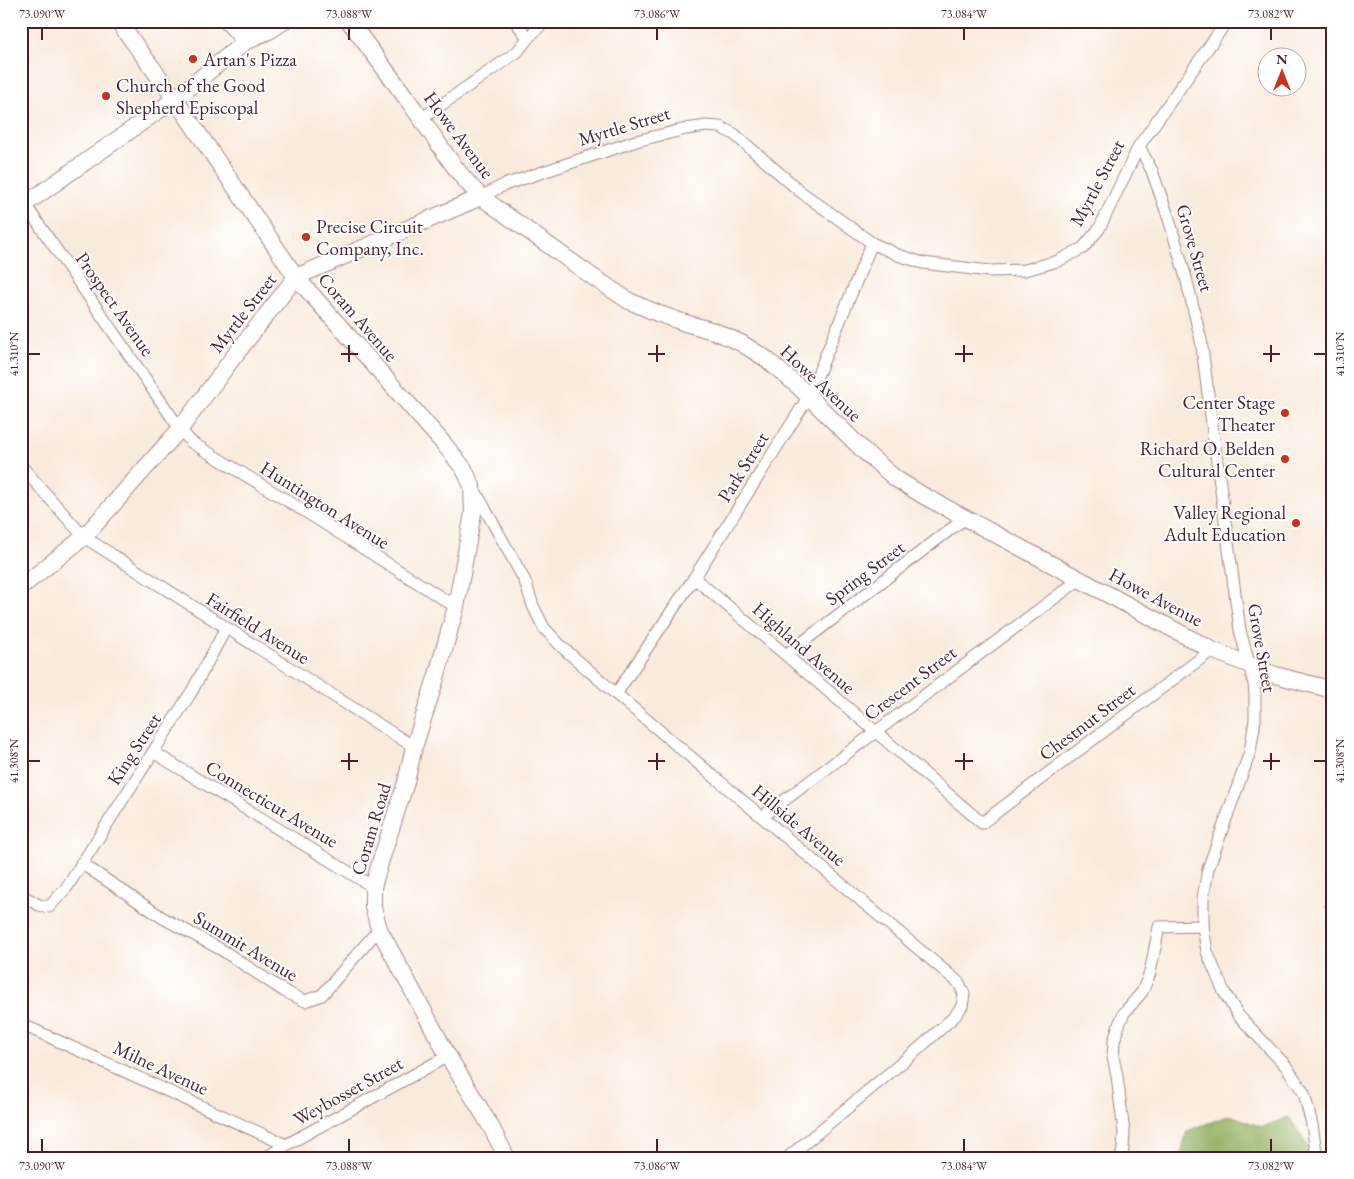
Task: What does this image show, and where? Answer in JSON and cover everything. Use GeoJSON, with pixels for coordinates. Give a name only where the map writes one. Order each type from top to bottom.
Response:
{"type":"FeatureCollection","features":[{"type":"Feature","properties":{"kind":"highway"},"geometry":{"type":"LineString","coordinates":[[230,21],[242,34],[254,26]]}},
{"type":"Feature","properties":{"kind":"street","name":"Coram Avenue"},"geometry":{"type":"LineString","coordinates":[[118,21],[296,277],[444,444],[464,469],[472,486]]}},
{"type":"Feature","properties":{"kind":"street"},"geometry":{"type":"LineString","coordinates":[[22,203],[174,99],[254,26],[261,35],[269,32],[284,21]]}},
{"type":"Feature","properties":{"kind":"street","name":"Howe Avenue"},"geometry":{"type":"LineString","coordinates":[[350,21],[466,183],[481,197],[593,277],[629,301],[657,314],[714,331],[741,343],[765,358],[809,396],[866,454],[896,479],[964,519],[1212,650],[1276,675],[1333,690]]}},
{"type":"Feature","properties":{"kind":"street"},"geometry":{"type":"LineString","coordinates":[[515,21],[528,38]]}},
{"type":"Feature","properties":{"kind":"street"},"geometry":{"type":"LineString","coordinates":[[421,119],[518,52],[528,38],[545,21]]}},
{"type":"Feature","properties":{"kind":"street","name":"Myrtle Street"},"geometry":{"type":"LineString","coordinates":[[21,587],[84,538],[180,429],[296,277],[481,197],[504,185],[636,141],[706,126],[720,127],[734,134],[801,192],[872,243],[898,255],[923,263],[990,271],[1025,270],[1058,261],[1083,248],[1099,229],[1139,146],[1227,21]]}},
{"type":"Feature","properties":{"kind":"street","name":"Grove Street"},"geometry":{"type":"LineString","coordinates":[[1139,146],[1152,171],[1169,219],[1201,340],[1240,630],[1255,695],[1255,720],[1250,752],[1208,869],[1203,898],[1203,926],[1207,952],[1224,992],[1238,1015],[1286,1066],[1304,1093],[1312,1125],[1317,1158]]}},
{"type":"Feature","properties":{"kind":"street","name":"Prospect Avenue"},"geometry":{"type":"LineString","coordinates":[[22,203],[180,429]]}},
{"type":"Feature","properties":{"kind":"street","name":"Park Street"},"geometry":{"type":"LineString","coordinates":[[616,694],[694,578],[809,396],[872,243]]}},
{"type":"Feature","properties":{"kind":"street","name":"Huntington Avenue"},"geometry":{"type":"LineString","coordinates":[[180,429],[191,442],[456,607]]}},
{"type":"Feature","properties":{"kind":"street","name":"Fairfield Avenue"},"geometry":{"type":"LineString","coordinates":[[21,466],[84,538],[414,747]]}},
{"type":"Feature","properties":{"kind":"street","name":"Coram Road"},"geometry":{"type":"LineString","coordinates":[[472,486],[473,513],[456,607],[414,747],[406,782],[373,887],[373,907],[378,929],[507,1158]]}},
{"type":"Feature","properties":{"kind":"street","name":"Hillside Avenue"},"geometry":{"type":"LineString","coordinates":[[472,486],[525,582],[533,606],[544,628],[563,648],[959,983],[964,994],[962,1006],[955,1016],[916,1051],[787,1158]]}},
{"type":"Feature","properties":{"kind":"street","name":"Spring Street"},"geometry":{"type":"LineString","coordinates":[[787,654],[964,519]]}},
{"type":"Feature","properties":{"kind":"street","name":"Highland Avenue"},"geometry":{"type":"LineString","coordinates":[[694,578],[787,654],[982,823]]}},
{"type":"Feature","properties":{"kind":"street","name":"Crescent Street"},"geometry":{"type":"LineString","coordinates":[[762,817],[1080,579]]}},
{"type":"Feature","properties":{"kind":"street","name":"King Street"},"geometry":{"type":"LineString","coordinates":[[21,895],[39,905],[49,907],[66,887],[192,691],[226,628]]}},
{"type":"Feature","properties":{"kind":"street","name":"Chestnut Street"},"geometry":{"type":"LineString","coordinates":[[982,823],[1212,650]]}},
{"type":"Feature","properties":{"kind":"street","name":"Connecticut Avenue"},"geometry":{"type":"LineString","coordinates":[[153,752],[373,887]]}},
{"type":"Feature","properties":{"kind":"street","name":"Summit Avenue"},"geometry":{"type":"LineString","coordinates":[[81,863],[164,918],[222,950],[284,990],[305,1001],[322,995],[378,929]]}},
{"type":"Feature","properties":{"kind":"street"},"geometry":{"type":"LineString","coordinates":[[1121,1158],[1124,1133],[1113,1057],[1118,1027],[1124,1013],[1142,992],[1150,973],[1159,927],[1203,926]]}},
{"type":"Feature","properties":{"kind":"street","name":"Milne Avenue"},"geometry":{"type":"LineString","coordinates":[[21,1024],[286,1145]]}},
{"type":"Feature","properties":{"kind":"street","name":"Weybosset Street"},"geometry":{"type":"LineString","coordinates":[[265,1158],[448,1056]]}},
{"type":"Feature","properties":{"kind":"green space"},"geometry":{"type":"Polygon","coordinates":[[[1230,1115],[1262,1127],[1289,1117],[1316,1158],[1180,1158],[1187,1131],[1230,1115]]]}},
{"type":"Feature","properties":{"kind":"place","name":"Artan's Pizza"},"geometry":{"type":"Point","coordinates":[193,59]}},
{"type":"Feature","properties":{"kind":"place","name":"Church of the Good Shepherd Episcopal"},"geometry":{"type":"Point","coordinates":[106,96]}},
{"type":"Feature","properties":{"kind":"place","name":"Precise Circuit Company, Inc."},"geometry":{"type":"Point","coordinates":[306,237]}},
{"type":"Feature","properties":{"kind":"place","name":"Center Stage Theater"},"geometry":{"type":"Point","coordinates":[1285,413]}},
{"type":"Feature","properties":{"kind":"place","name":"Richard O. Belden Cultural Center"},"geometry":{"type":"Point","coordinates":[1285,459]}},
{"type":"Feature","properties":{"kind":"place","name":"Valley Regional Adult Education"},"geometry":{"type":"Point","coordinates":[1296,523]}}]}
